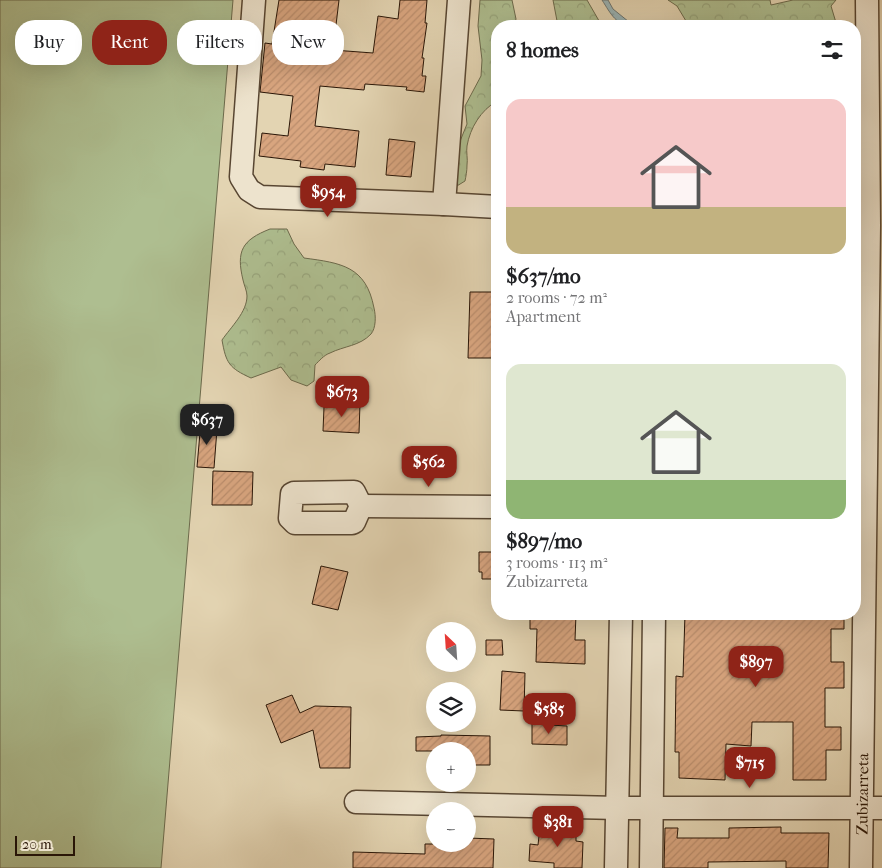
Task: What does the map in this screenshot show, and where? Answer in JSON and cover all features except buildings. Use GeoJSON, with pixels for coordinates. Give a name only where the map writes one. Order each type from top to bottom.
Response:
{"type":"FeatureCollection","features":[{"type":"Feature","properties":{"kind":"street"},"geometry":{"type":"LineString","coordinates":[[254,0],[241,177],[248,190],[260,197],[491,207]]}},
{"type":"Feature","properties":{"kind":"street"},"geometry":{"type":"LineString","coordinates":[[444,204],[459,0]]}},
{"type":"Feature","properties":{"kind":"street","name":"Zubizarreta"},"geometry":{"type":"LineString","coordinates":[[861,868],[872,808],[867,0]]}},
{"type":"Feature","properties":{"kind":"street"},"geometry":{"type":"LineString","coordinates":[[361,506],[491,508]]}},
{"type":"Feature","properties":{"kind":"street"},"geometry":{"type":"LineString","coordinates":[[616,868],[621,620]]}},
{"type":"Feature","properties":{"kind":"street"},"geometry":{"type":"LineString","coordinates":[[651,868],[654,620]]}},
{"type":"Feature","properties":{"kind":"street"},"geometry":{"type":"LineString","coordinates":[[356,802],[618,808],[872,808]]}},
{"type":"Feature","properties":{"kind":"green space"},"geometry":{"type":"Polygon","coordinates":[[[0,0],[233,0],[231,20],[177,20],[177,65],[228,65],[161,868],[0,868],[0,0]]]}},
{"type":"Feature","properties":{"kind":"green space"},"geometry":{"type":"Polygon","coordinates":[[[480,0],[512,0],[516,20],[491,20],[491,105],[481,114],[471,133],[467,146],[465,181],[452,189],[454,156],[467,124],[465,106],[481,76],[482,60],[478,26],[480,0]]]}},
{"type":"Feature","properties":{"kind":"green space"},"geometry":{"type":"Polygon","coordinates":[[[553,0],[587,0],[599,20],[557,20],[553,0]]]}},
{"type":"Feature","properties":{"kind":"green space"},"geometry":{"type":"Polygon","coordinates":[[[668,0],[770,0],[771,5],[793,0],[836,0],[831,6],[835,20],[685,20],[677,6],[668,0]]]}},
{"type":"Feature","properties":{"kind":"green space"},"geometry":{"type":"Polygon","coordinates":[[[270,229],[287,229],[294,244],[304,258],[340,265],[358,275],[365,283],[374,308],[375,322],[371,334],[362,341],[324,357],[315,365],[314,381],[307,386],[291,380],[281,367],[251,378],[233,368],[223,348],[222,340],[241,314],[246,302],[247,294],[240,261],[243,248],[247,242],[270,229]]]}},
{"type":"Feature","properties":{"kind":"water"},"geometry":{"type":"Polygon","coordinates":[[[602,0],[608,0],[613,9],[627,20],[617,20],[602,0]]]}}]}
